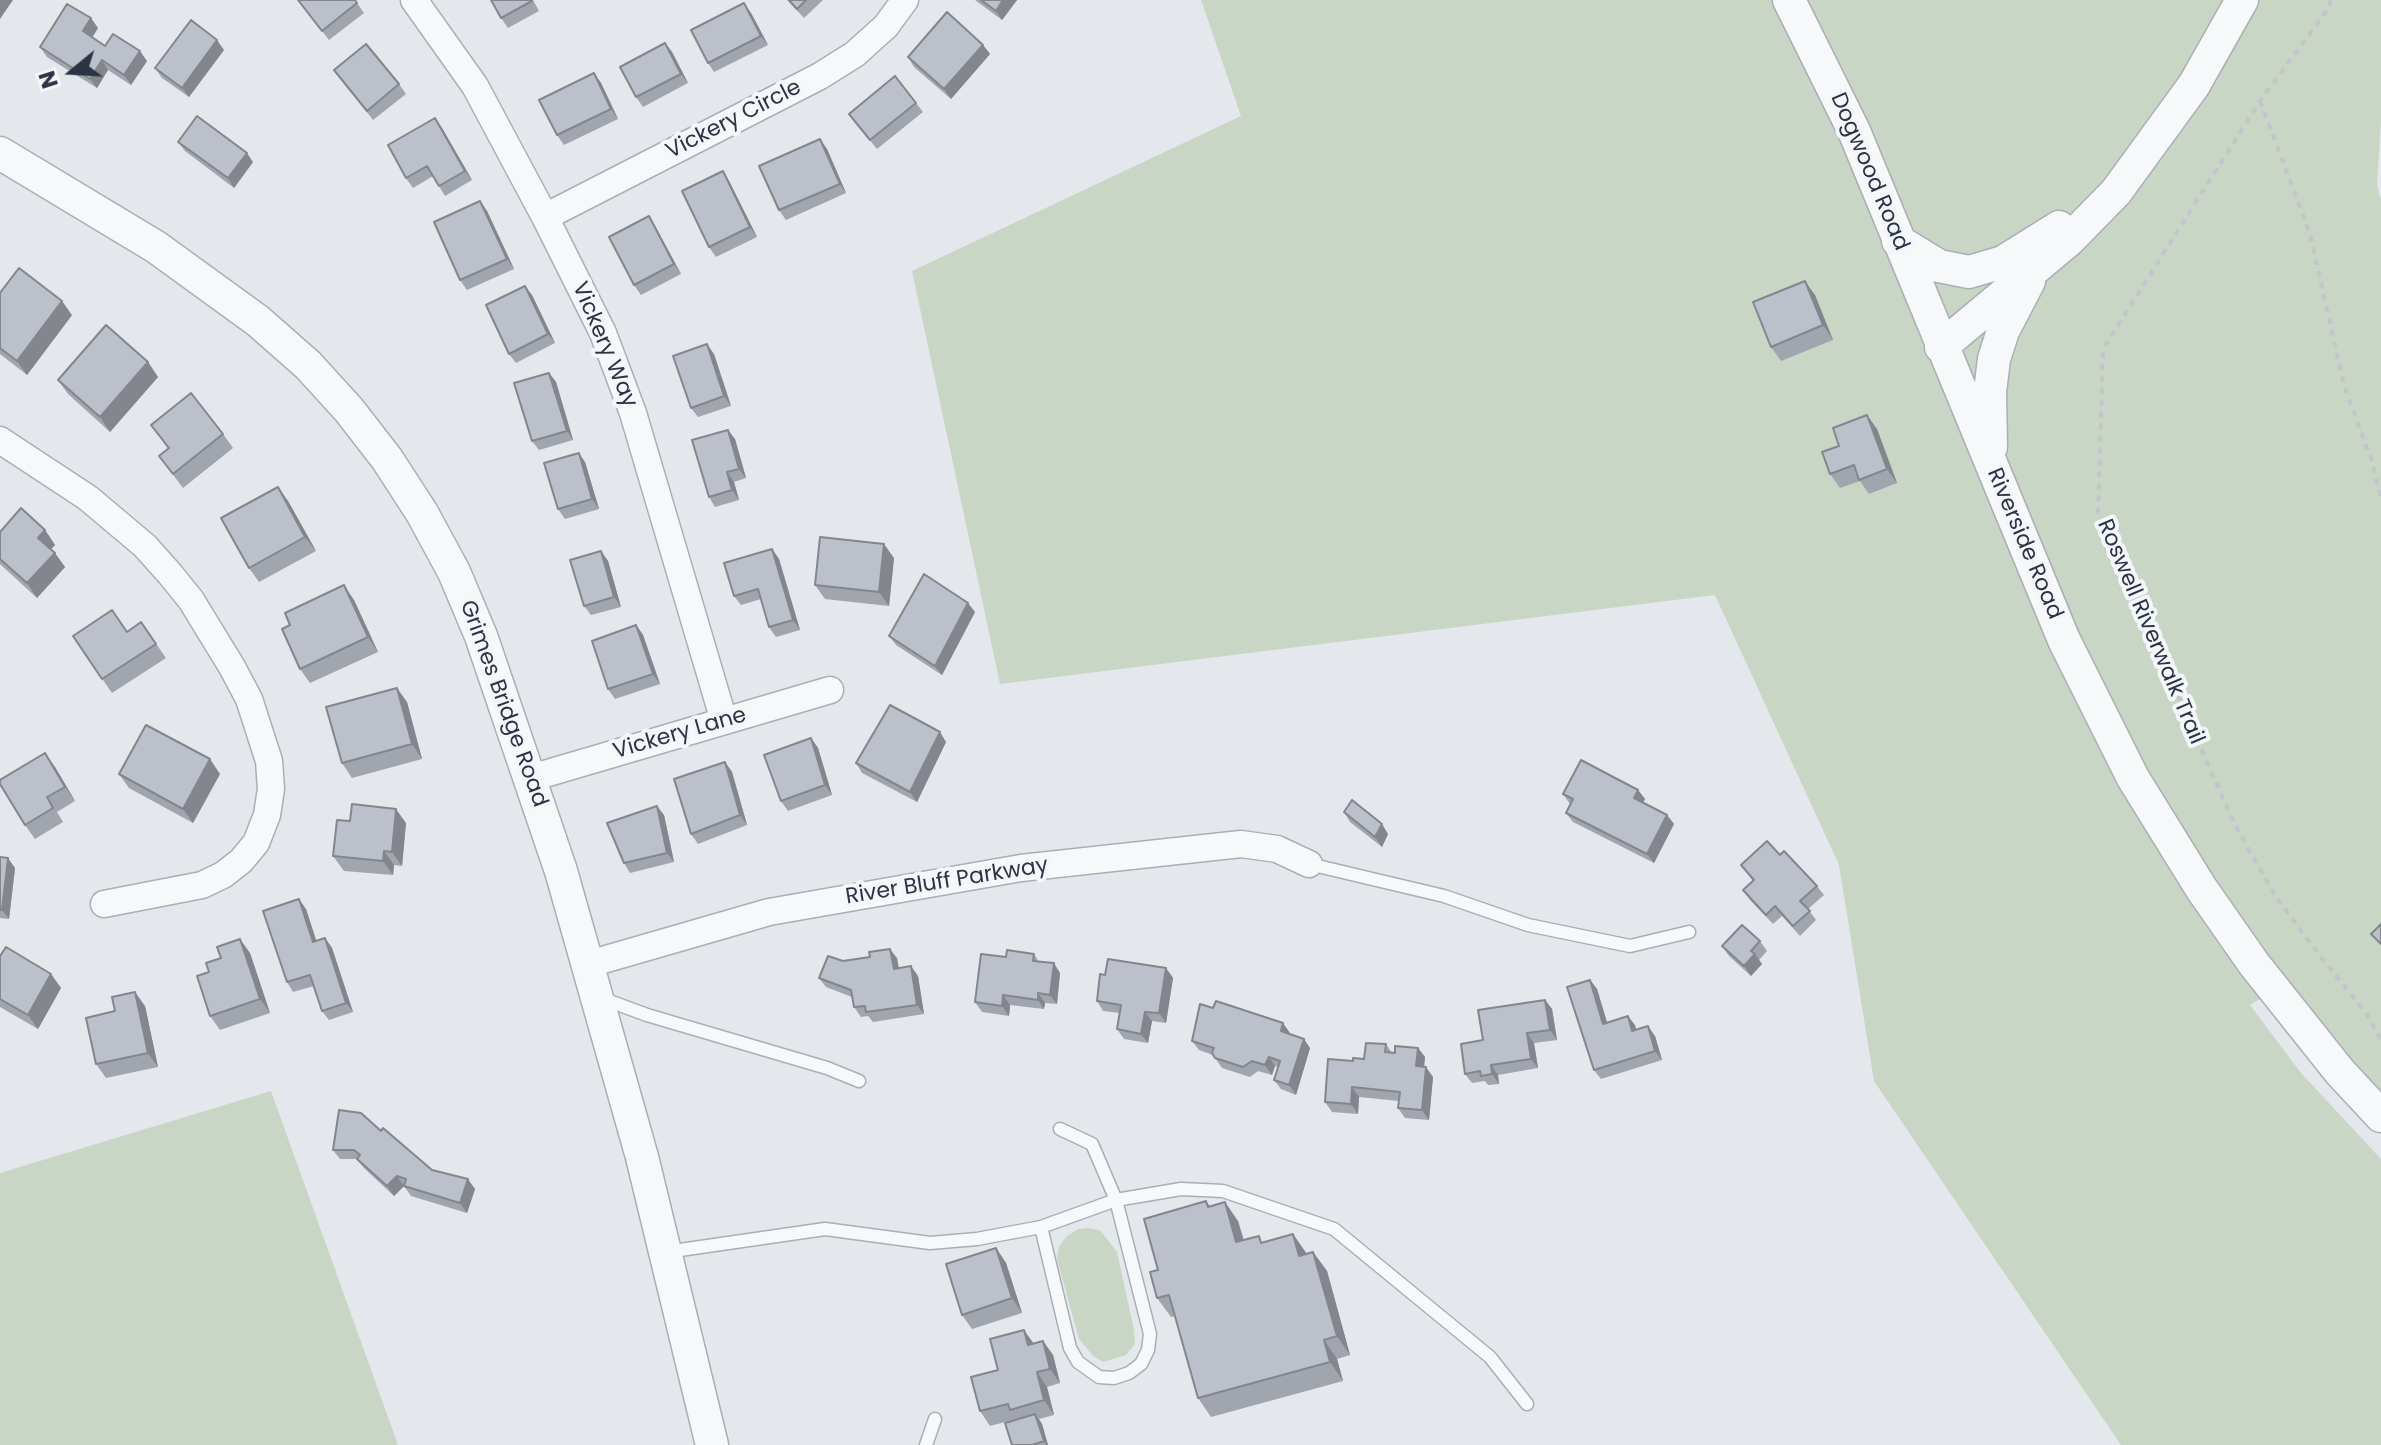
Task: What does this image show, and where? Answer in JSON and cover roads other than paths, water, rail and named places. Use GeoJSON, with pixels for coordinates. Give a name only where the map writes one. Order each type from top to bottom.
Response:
{"type":"FeatureCollection","features":[{"type":"Feature","properties":{"kind":"street","name":"Vickery Way"},"geometry":{"type":"LineString","coordinates":[[414,0],[475,86],[603,333],[620,376],[724,721]]}},
{"type":"Feature","properties":{"kind":"street","name":"Vickery Circle"},"geometry":{"type":"LineString","coordinates":[[545,217],[820,76],[855,54],[876,36],[905,0]]}},
{"type":"Feature","properties":{"kind":"street","name":"Dogwood Road"},"geometry":{"type":"LineString","coordinates":[[1789,0],[1854,131],[1941,347]]}},
{"type":"Feature","properties":{"kind":"street"},"geometry":{"type":"LineString","coordinates":[[1941,347],[2069,240],[2116,192],[2194,85],[2242,0]]}},
{"type":"Feature","properties":{"kind":"street","name":"Grimes Bridge Road"},"geometry":{"type":"LineString","coordinates":[[0,153],[156,247],[258,321],[308,365],[349,410],[387,459],[422,513],[454,572],[481,636],[531,778],[589,964],[666,1252],[712,1445]]}},
{"type":"Feature","properties":{"kind":"street"},"geometry":{"type":"LineString","coordinates":[[1898,241],[1939,266],[1954,271],[1979,271],[2003,262],[2116,192]]}},
{"type":"Feature","properties":{"kind":"street"},"geometry":{"type":"LineString","coordinates":[[1992,466],[1990,403],[1994,359],[2003,331],[2037,266]]}},
{"type":"Feature","properties":{"kind":"street","name":"Riverside Road"},"geometry":{"type":"LineString","coordinates":[[1941,347],[2064,640],[2096,707],[2165,832],[2262,975],[2340,1072],[2381,1116]]}},
{"type":"Feature","properties":{"kind":"street"},"geometry":{"type":"LineString","coordinates":[[0,440],[88,498],[145,546],[170,574],[191,600],[249,699],[269,761],[271,789],[267,815],[256,843],[241,861],[223,875],[202,885],[104,904]]}},
{"type":"Feature","properties":{"kind":"street","name":"Vickery Lane"},"geometry":{"type":"LineString","coordinates":[[531,778],[830,690]]}},
{"type":"Feature","properties":{"kind":"street","name":"River Bluff Parkway"},"geometry":{"type":"LineString","coordinates":[[589,964],[769,912],[1021,868],[1241,844],[1277,849],[1309,864]]}},
{"type":"Feature","properties":{"kind":"lane"},"geometry":{"type":"LineString","coordinates":[[1309,864],[1444,896],[1528,925],[1630,946],[1689,932]]}},
{"type":"Feature","properties":{"kind":"lane"},"geometry":{"type":"LineString","coordinates":[[598,997],[647,1015],[827,1068],[859,1081]]}},
{"type":"Feature","properties":{"kind":"lane"},"geometry":{"type":"LineString","coordinates":[[1041,1227],[1070,1348],[1078,1362],[1099,1377],[1114,1378],[1129,1373],[1141,1364],[1148,1350],[1150,1334],[1116,1200],[1092,1144],[1060,1129]]}},
{"type":"Feature","properties":{"kind":"lane"},"geometry":{"type":"LineString","coordinates":[[666,1252],[825,1229],[930,1243],[977,1239],[1041,1227],[1116,1200],[1181,1189],[1223,1191],[1334,1229],[1490,1357],[1527,1404]]}},
{"type":"Feature","properties":{"kind":"lane"},"geometry":{"type":"LineString","coordinates":[[926,1445],[935,1419]]}}]}
